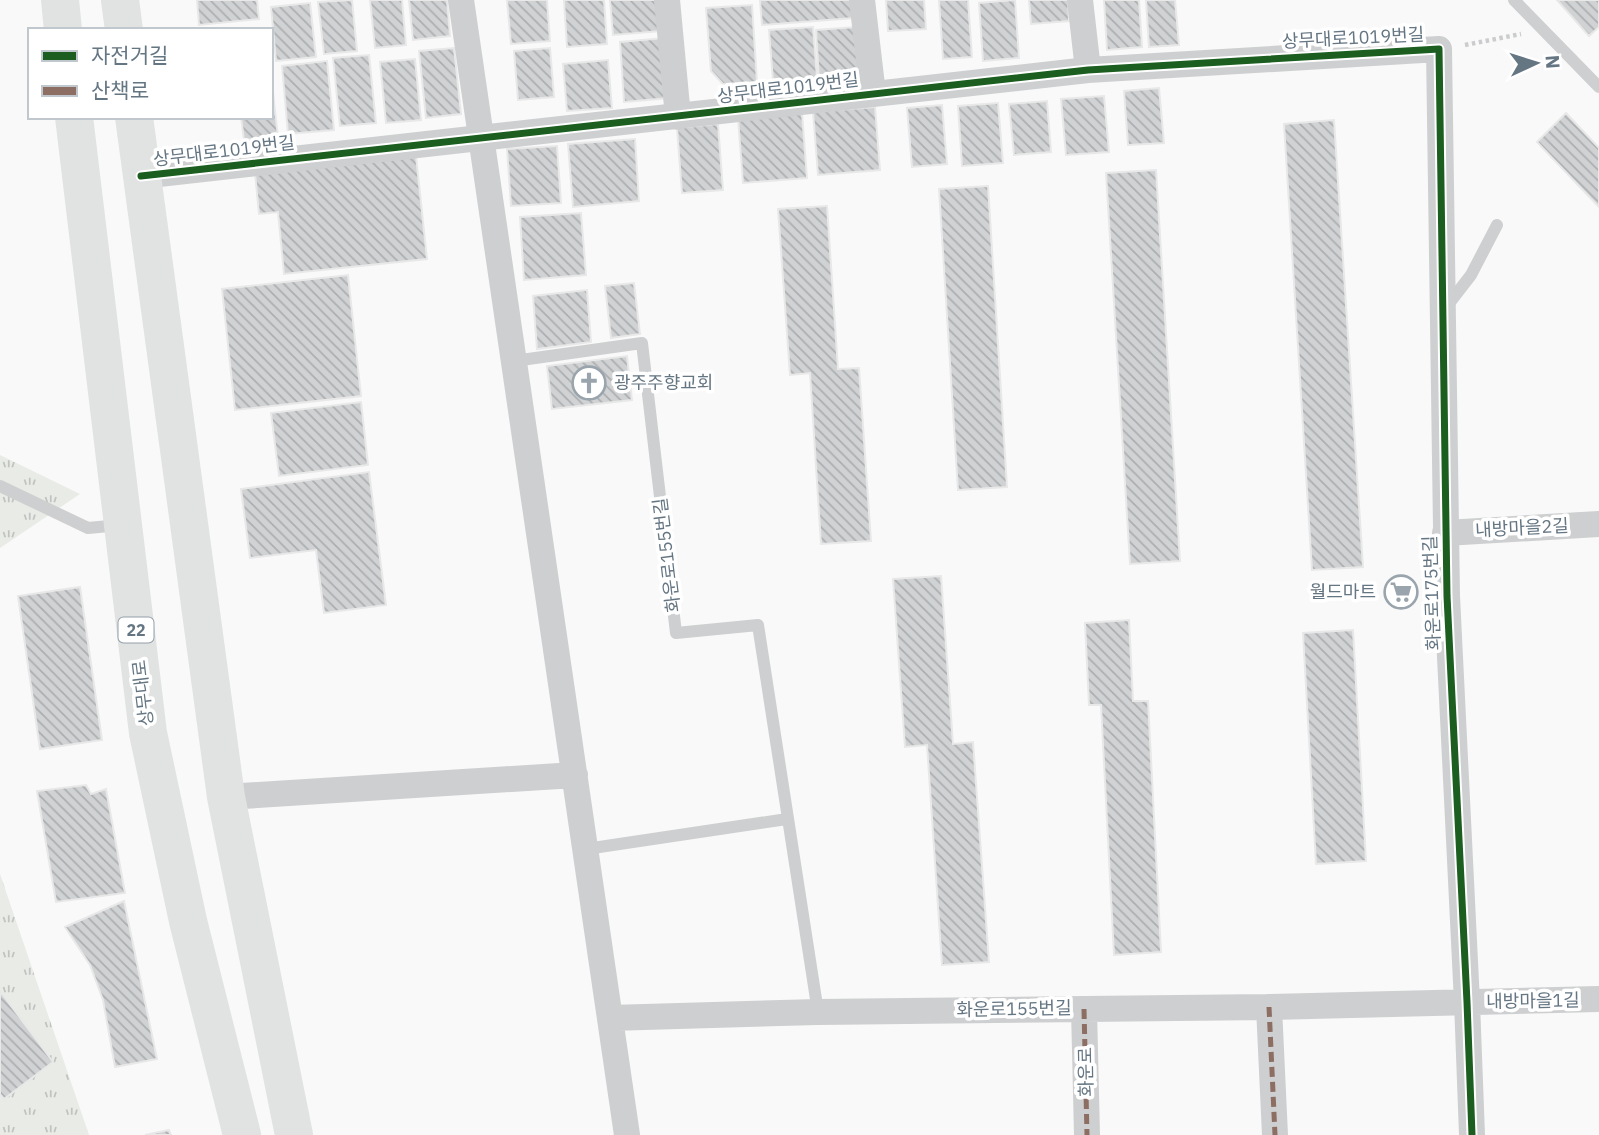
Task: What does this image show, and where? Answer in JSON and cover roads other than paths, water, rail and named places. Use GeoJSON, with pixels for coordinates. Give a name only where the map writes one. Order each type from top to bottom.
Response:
{"type":"FeatureCollection","features":[{"type":"Feature","properties":{"kind":"main road"},"geometry":{"type":"LineString","coordinates":[[60,0],[64,28]]}},
{"type":"Feature","properties":{"kind":"main road"},"geometry":{"type":"LineString","coordinates":[[120,0],[124,28]]}},
{"type":"Feature","properties":{"kind":"main road","name":"상무대로"},"geometry":{"type":"LineString","coordinates":[[74,119],[148,733],[188,921],[242,1135]]}},
{"type":"Feature","properties":{"kind":"main road"},"geometry":{"type":"LineString","coordinates":[[134,119],[226,797],[294,1135]]}},
{"type":"Feature","properties":{"kind":"street"},"geometry":{"type":"LineString","coordinates":[[461,0],[627,1135]]}},
{"type":"Feature","properties":{"kind":"street"},"geometry":{"type":"LineString","coordinates":[[667,0],[678,117]]}},
{"type":"Feature","properties":{"kind":"street"},"geometry":{"type":"LineString","coordinates":[[862,0],[873,94]]}},
{"type":"Feature","properties":{"kind":"street"},"geometry":{"type":"LineString","coordinates":[[1080,0],[1088,70]]}},
{"type":"Feature","properties":{"kind":"street","name":"상무대로1019번길"},"geometry":{"type":"LineString","coordinates":[[141,176],[1088,70],[1439,49]]}},
{"type":"Feature","properties":{"kind":"street","name":"화운로175번길"},"geometry":{"type":"LineString","coordinates":[[1439,49],[1445,533],[1472,1135]]}},
{"type":"Feature","properties":{"kind":"street","name":"내방마을2길"},"geometry":{"type":"LineString","coordinates":[[1445,533],[1599,524]]}},
{"type":"Feature","properties":{"kind":"street"},"geometry":{"type":"LineString","coordinates":[[226,797],[575,775]]}},
{"type":"Feature","properties":{"kind":"street","name":"내방마을1길"},"geometry":{"type":"LineString","coordinates":[[1467,1002],[1599,999]]}},
{"type":"Feature","properties":{"kind":"street"},"geometry":{"type":"LineString","coordinates":[[1084,1009],[1467,1002]]}},
{"type":"Feature","properties":{"kind":"street"},"geometry":{"type":"LineString","coordinates":[[1269,1007],[1275,1135]]}},
{"type":"Feature","properties":{"kind":"street","name":"화운로155번길"},"geometry":{"type":"LineString","coordinates":[[610,1018],[1084,1009]]}},
{"type":"Feature","properties":{"kind":"street","name":"화운로"},"geometry":{"type":"LineString","coordinates":[[1084,1009],[1087,1135]]}},
{"type":"Feature","properties":{"kind":"lane"},"geometry":{"type":"LineString","coordinates":[[1514,0],[1599,87]]}},
{"type":"Feature","properties":{"kind":"lane"},"geometry":{"type":"LineString","coordinates":[[1442,311],[1471,275],[1497,225]]}},
{"type":"Feature","properties":{"kind":"lane","name":"화운로155번길"},"geometry":{"type":"LineString","coordinates":[[514,361],[642,343],[676,633],[758,625],[818,1012]]}},
{"type":"Feature","properties":{"kind":"lane"},"geometry":{"type":"LineString","coordinates":[[0,486],[88,528],[124,524]]}},
{"type":"Feature","properties":{"kind":"lane"},"geometry":{"type":"LineString","coordinates":[[586,849],[787,819]]}},
{"type":"Feature","properties":{"kind":"place","name":"광주주향교회"},"geometry":{"type":"Point","coordinates":[589,383]}},
{"type":"Feature","properties":{"kind":"place","name":"월드마트"},"geometry":{"type":"Point","coordinates":[1401,592]}}]}
